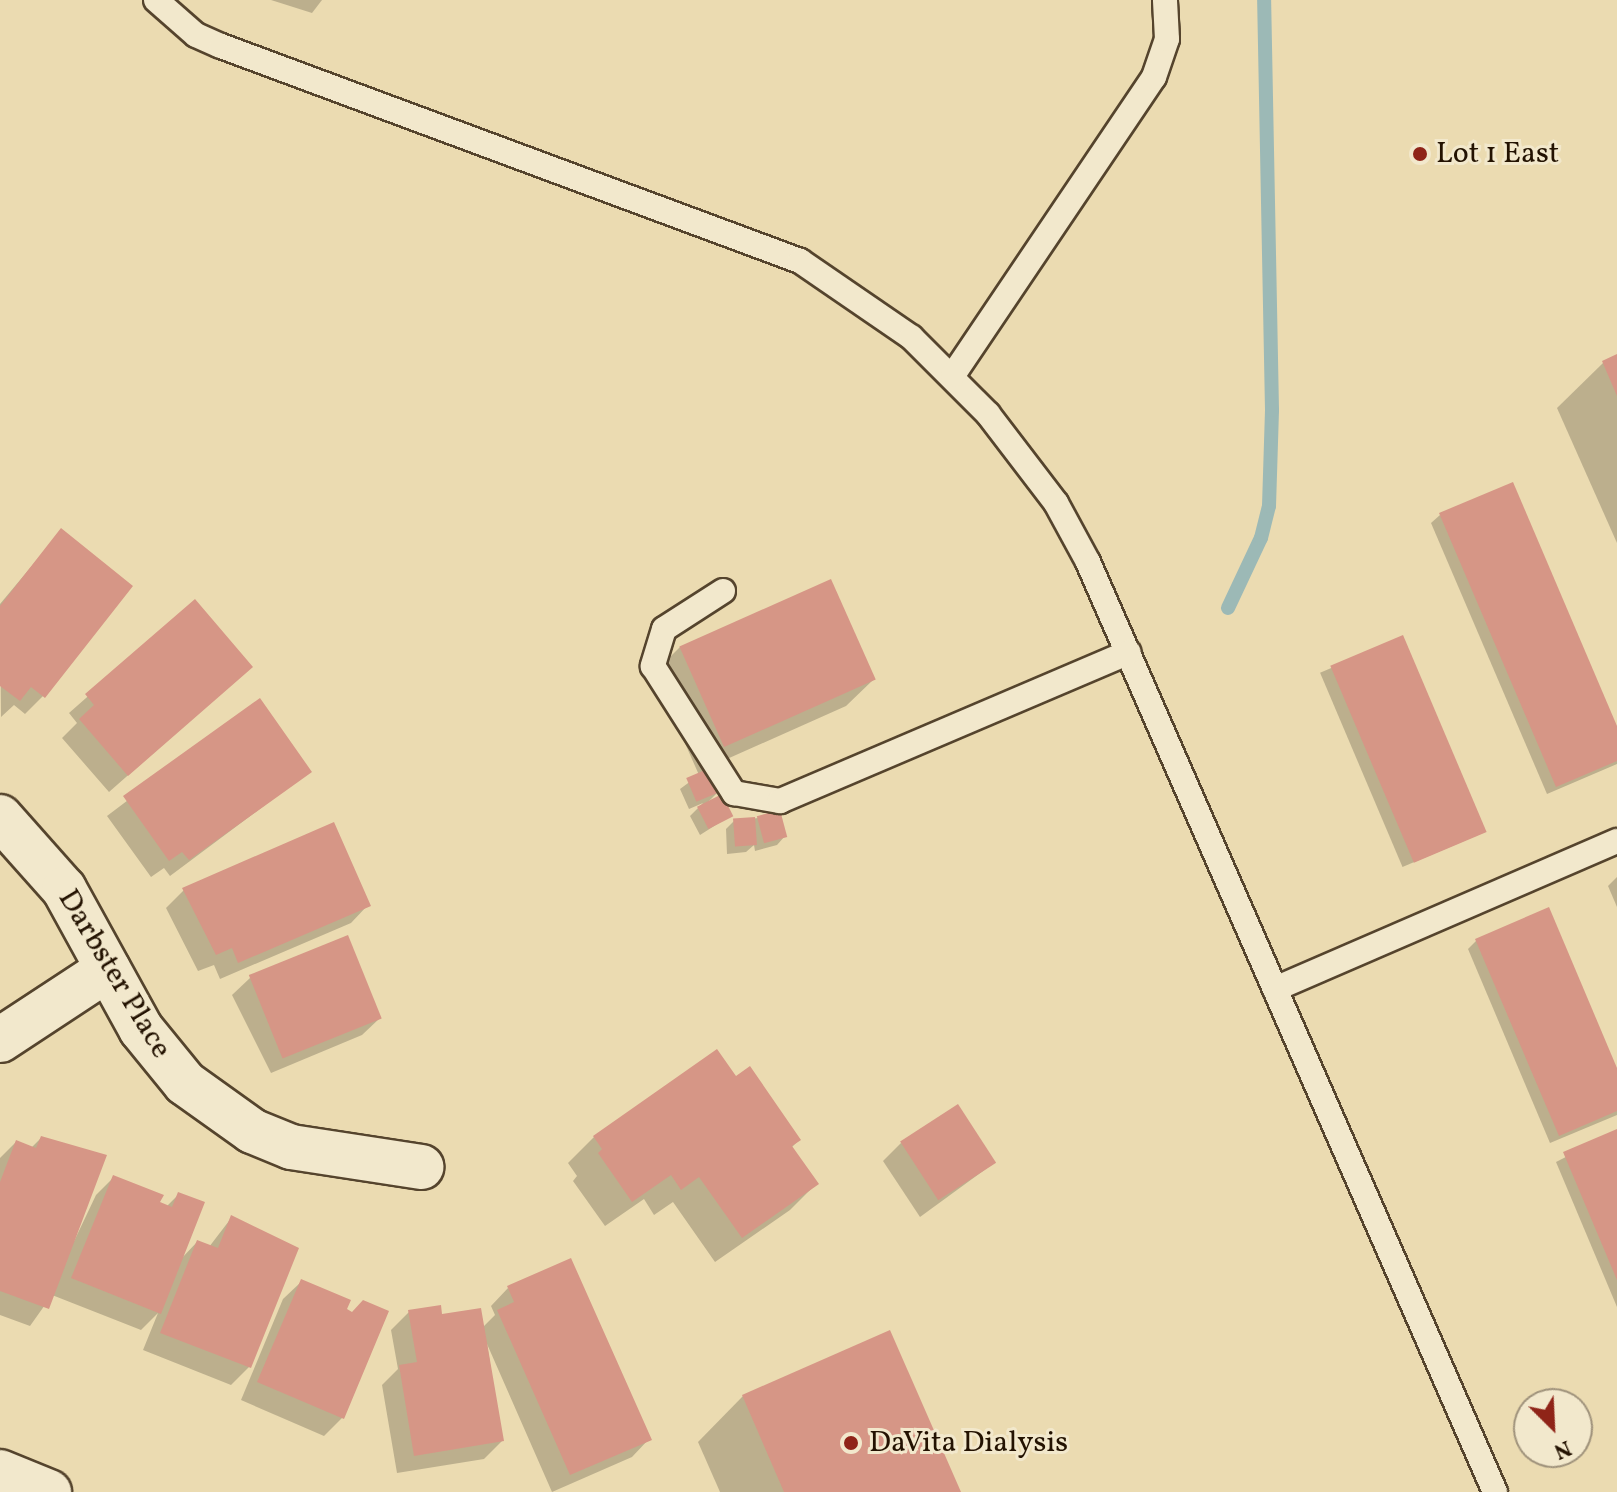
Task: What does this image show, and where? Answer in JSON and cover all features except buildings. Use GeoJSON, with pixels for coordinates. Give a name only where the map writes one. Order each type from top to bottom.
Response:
{"type":"FeatureCollection","features":[{"type":"Feature","properties":{"kind":"street","name":"Darbster Place"},"geometry":{"type":"LineString","coordinates":[[0,817],[64,889],[161,1058],[185,1083],[252,1131],[327,1155],[421,1167]]}},
{"type":"Feature","properties":{"kind":"street"},"geometry":{"type":"LineString","coordinates":[[0,1040],[108,969]]}},
{"type":"Feature","properties":{"kind":"street"},"geometry":{"type":"LineString","coordinates":[[0,1472],[49,1492]]}},
{"type":"Feature","properties":{"kind":"lane"},"geometry":{"type":"LineString","coordinates":[[156,0],[196,35],[221,46],[788,255],[873,308],[953,375],[1014,444],[1056,503],[1129,652],[1495,1492]]}},
{"type":"Feature","properties":{"kind":"lane"},"geometry":{"type":"LineString","coordinates":[[953,375],[1154,77],[1167,39],[1165,0]]}},
{"type":"Feature","properties":{"kind":"lane"},"geometry":{"type":"LineString","coordinates":[[723,591],[664,629],[653,666],[734,793],[780,801],[1129,652]]}},
{"type":"Feature","properties":{"kind":"lane"},"geometry":{"type":"LineString","coordinates":[[1275,989],[1617,841]]}},
{"type":"Feature","properties":{"kind":"waterway"},"geometry":{"type":"LineString","coordinates":[[1228,608],[1261,538],[1269,506],[1272,410],[1264,0]]}},
{"type":"Feature","properties":{"kind":"place","name":"Lot 1 East"},"geometry":{"type":"Point","coordinates":[1420,154]}},
{"type":"Feature","properties":{"kind":"place","name":"DaVita Dialysis"},"geometry":{"type":"Point","coordinates":[851,1443]}}]}
